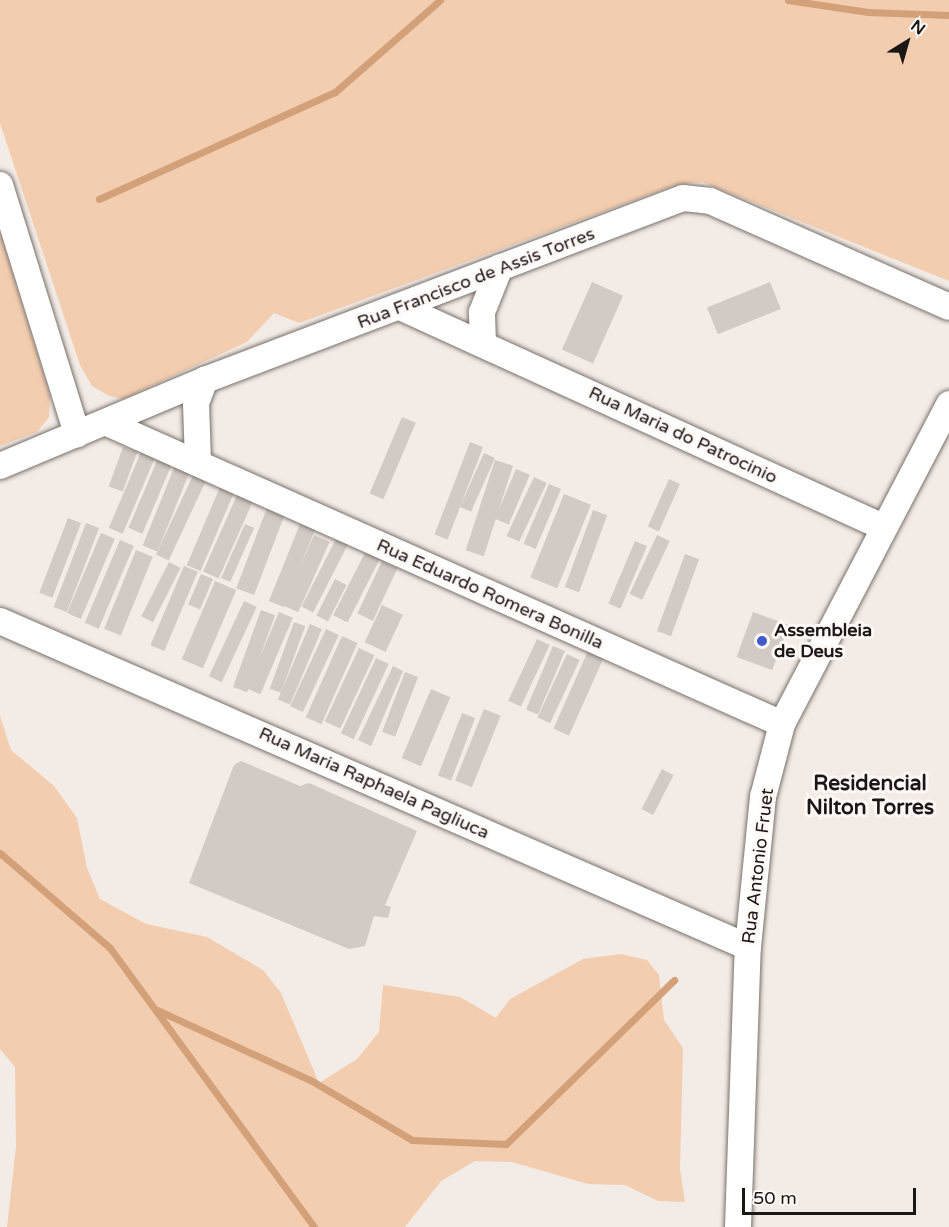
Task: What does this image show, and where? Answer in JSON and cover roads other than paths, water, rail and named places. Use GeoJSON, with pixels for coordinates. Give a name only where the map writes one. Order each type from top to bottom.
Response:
{"type":"FeatureCollection","features":[{"type":"Feature","properties":{"kind":"street"},"geometry":{"type":"LineString","coordinates":[[0,186],[77,434]]}},
{"type":"Feature","properties":{"kind":"street","name":"Rua Francisco de Assis Torres"},"geometry":{"type":"LineString","coordinates":[[0,466],[205,380],[500,267],[697,197],[949,307]]}},
{"type":"Feature","properties":{"kind":"street"},"geometry":{"type":"LineString","coordinates":[[483,344],[482,312],[500,267]]}},
{"type":"Feature","properties":{"kind":"street","name":"Rua Maria do Patrocinio"},"geometry":{"type":"LineString","coordinates":[[400,307],[883,527]]}},
{"type":"Feature","properties":{"kind":"street"},"geometry":{"type":"LineString","coordinates":[[198,463],[196,403],[205,380]]}},
{"type":"Feature","properties":{"kind":"street","name":"Rua Antonio Fruet"},"geometry":{"type":"LineString","coordinates":[[738,1227],[748,947],[763,797],[782,724],[949,404]]}},
{"type":"Feature","properties":{"kind":"street","name":"Rua Eduardo Romera Bonilla"},"geometry":{"type":"LineString","coordinates":[[107,423],[782,724]]}},
{"type":"Feature","properties":{"kind":"street","name":"Rua Maria Raphaela Pagliuca"},"geometry":{"type":"LineString","coordinates":[[0,621],[748,947]]}},
{"type":"Feature","properties":{"kind":"waterway"},"geometry":{"type":"LineString","coordinates":[[99,199],[335,92],[440,0]]}},
{"type":"Feature","properties":{"kind":"waterway"},"geometry":{"type":"LineString","coordinates":[[788,0],[868,12],[949,15]]}},
{"type":"Feature","properties":{"kind":"waterway"},"geometry":{"type":"LineString","coordinates":[[0,853],[110,948],[314,1227]]}},
{"type":"Feature","properties":{"kind":"waterway"},"geometry":{"type":"LineString","coordinates":[[157,1010],[312,1081],[412,1140],[506,1144],[674,980]]}},
{"type":"Feature","properties":{"kind":"place","name":"Assembleia de Deus"},"geometry":{"type":"Point","coordinates":[762,641]}},
{"type":"Feature","properties":{"kind":"district","name":"Residencial Nilton Torres"},"geometry":{"type":"Point","coordinates":[870,796]}}]}
